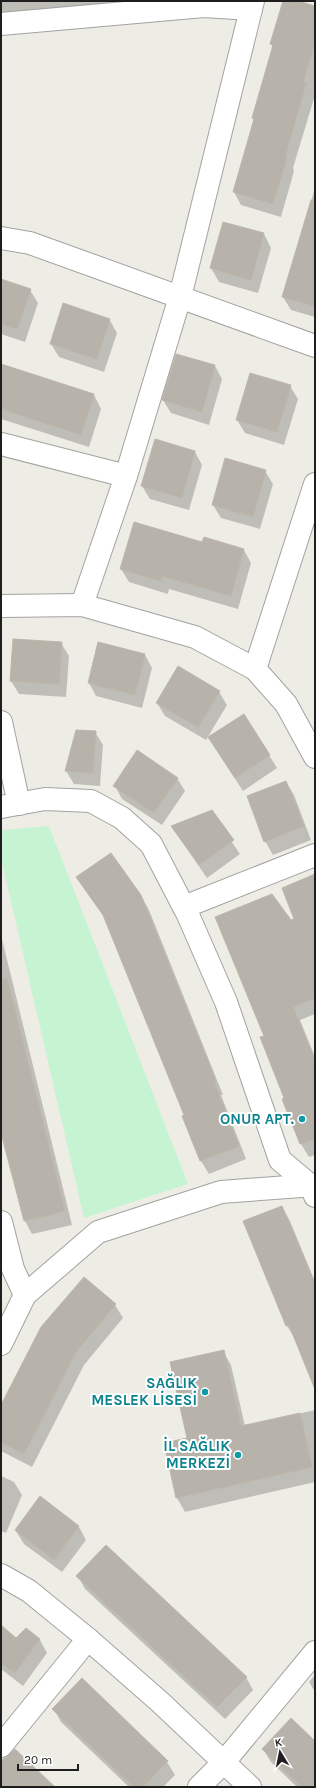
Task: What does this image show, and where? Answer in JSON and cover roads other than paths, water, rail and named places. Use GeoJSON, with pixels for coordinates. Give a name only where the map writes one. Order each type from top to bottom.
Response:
{"type":"FeatureCollection","features":[{"type":"Feature","properties":{"kind":"street"},"geometry":{"type":"LineString","coordinates":[[1,24],[204,6],[252,5],[180,297],[126,476],[82,605]]}},
{"type":"Feature","properties":{"kind":"street"},"geometry":{"type":"LineString","coordinates":[[1,238],[30,242],[315,346]]}},
{"type":"Feature","properties":{"kind":"street"},"geometry":{"type":"LineString","coordinates":[[1,444],[126,476]]}},
{"type":"Feature","properties":{"kind":"street"},"geometry":{"type":"LineString","coordinates":[[255,669],[315,484]]}},
{"type":"Feature","properties":{"kind":"street"},"geometry":{"type":"LineString","coordinates":[[1,606],[82,605],[195,637],[255,669],[286,704],[315,757]]}},
{"type":"Feature","properties":{"kind":"street"},"geometry":{"type":"LineString","coordinates":[[1,722],[10,806],[45,799],[91,801],[122,818],[151,844],[184,907],[226,1002],[280,1160],[314,1189]]}},
{"type":"Feature","properties":{"kind":"street"},"geometry":{"type":"LineString","coordinates":[[184,907],[315,855]]}},
{"type":"Feature","properties":{"kind":"street"},"geometry":{"type":"LineString","coordinates":[[1,1344],[25,1295],[98,1232],[221,1192],[314,1189]]}},
{"type":"Feature","properties":{"kind":"street"},"geometry":{"type":"LineString","coordinates":[[1,1222],[13,1269],[25,1295]]}},
{"type":"Feature","properties":{"kind":"street"},"geometry":{"type":"LineString","coordinates":[[1,1575],[29,1591],[88,1639],[160,1702],[250,1787]]}},
{"type":"Feature","properties":{"kind":"street"},"geometry":{"type":"LineString","coordinates":[[1,1746],[88,1639]]}},
{"type":"Feature","properties":{"kind":"street"},"geometry":{"type":"LineString","coordinates":[[200,1787],[224,1762],[315,1652]]}},
{"type":"Feature","properties":{"kind":"place","name":"ONUR APT."},"geometry":{"type":"Point","coordinates":[302,1119]}},
{"type":"Feature","properties":{"kind":"place","name":"SAĞLIK MESLEK LİSESİ"},"geometry":{"type":"Point","coordinates":[205,1392]}},
{"type":"Feature","properties":{"kind":"place","name":"İL SAĞLIK MERKEZİ"},"geometry":{"type":"Point","coordinates":[238,1455]}}]}
